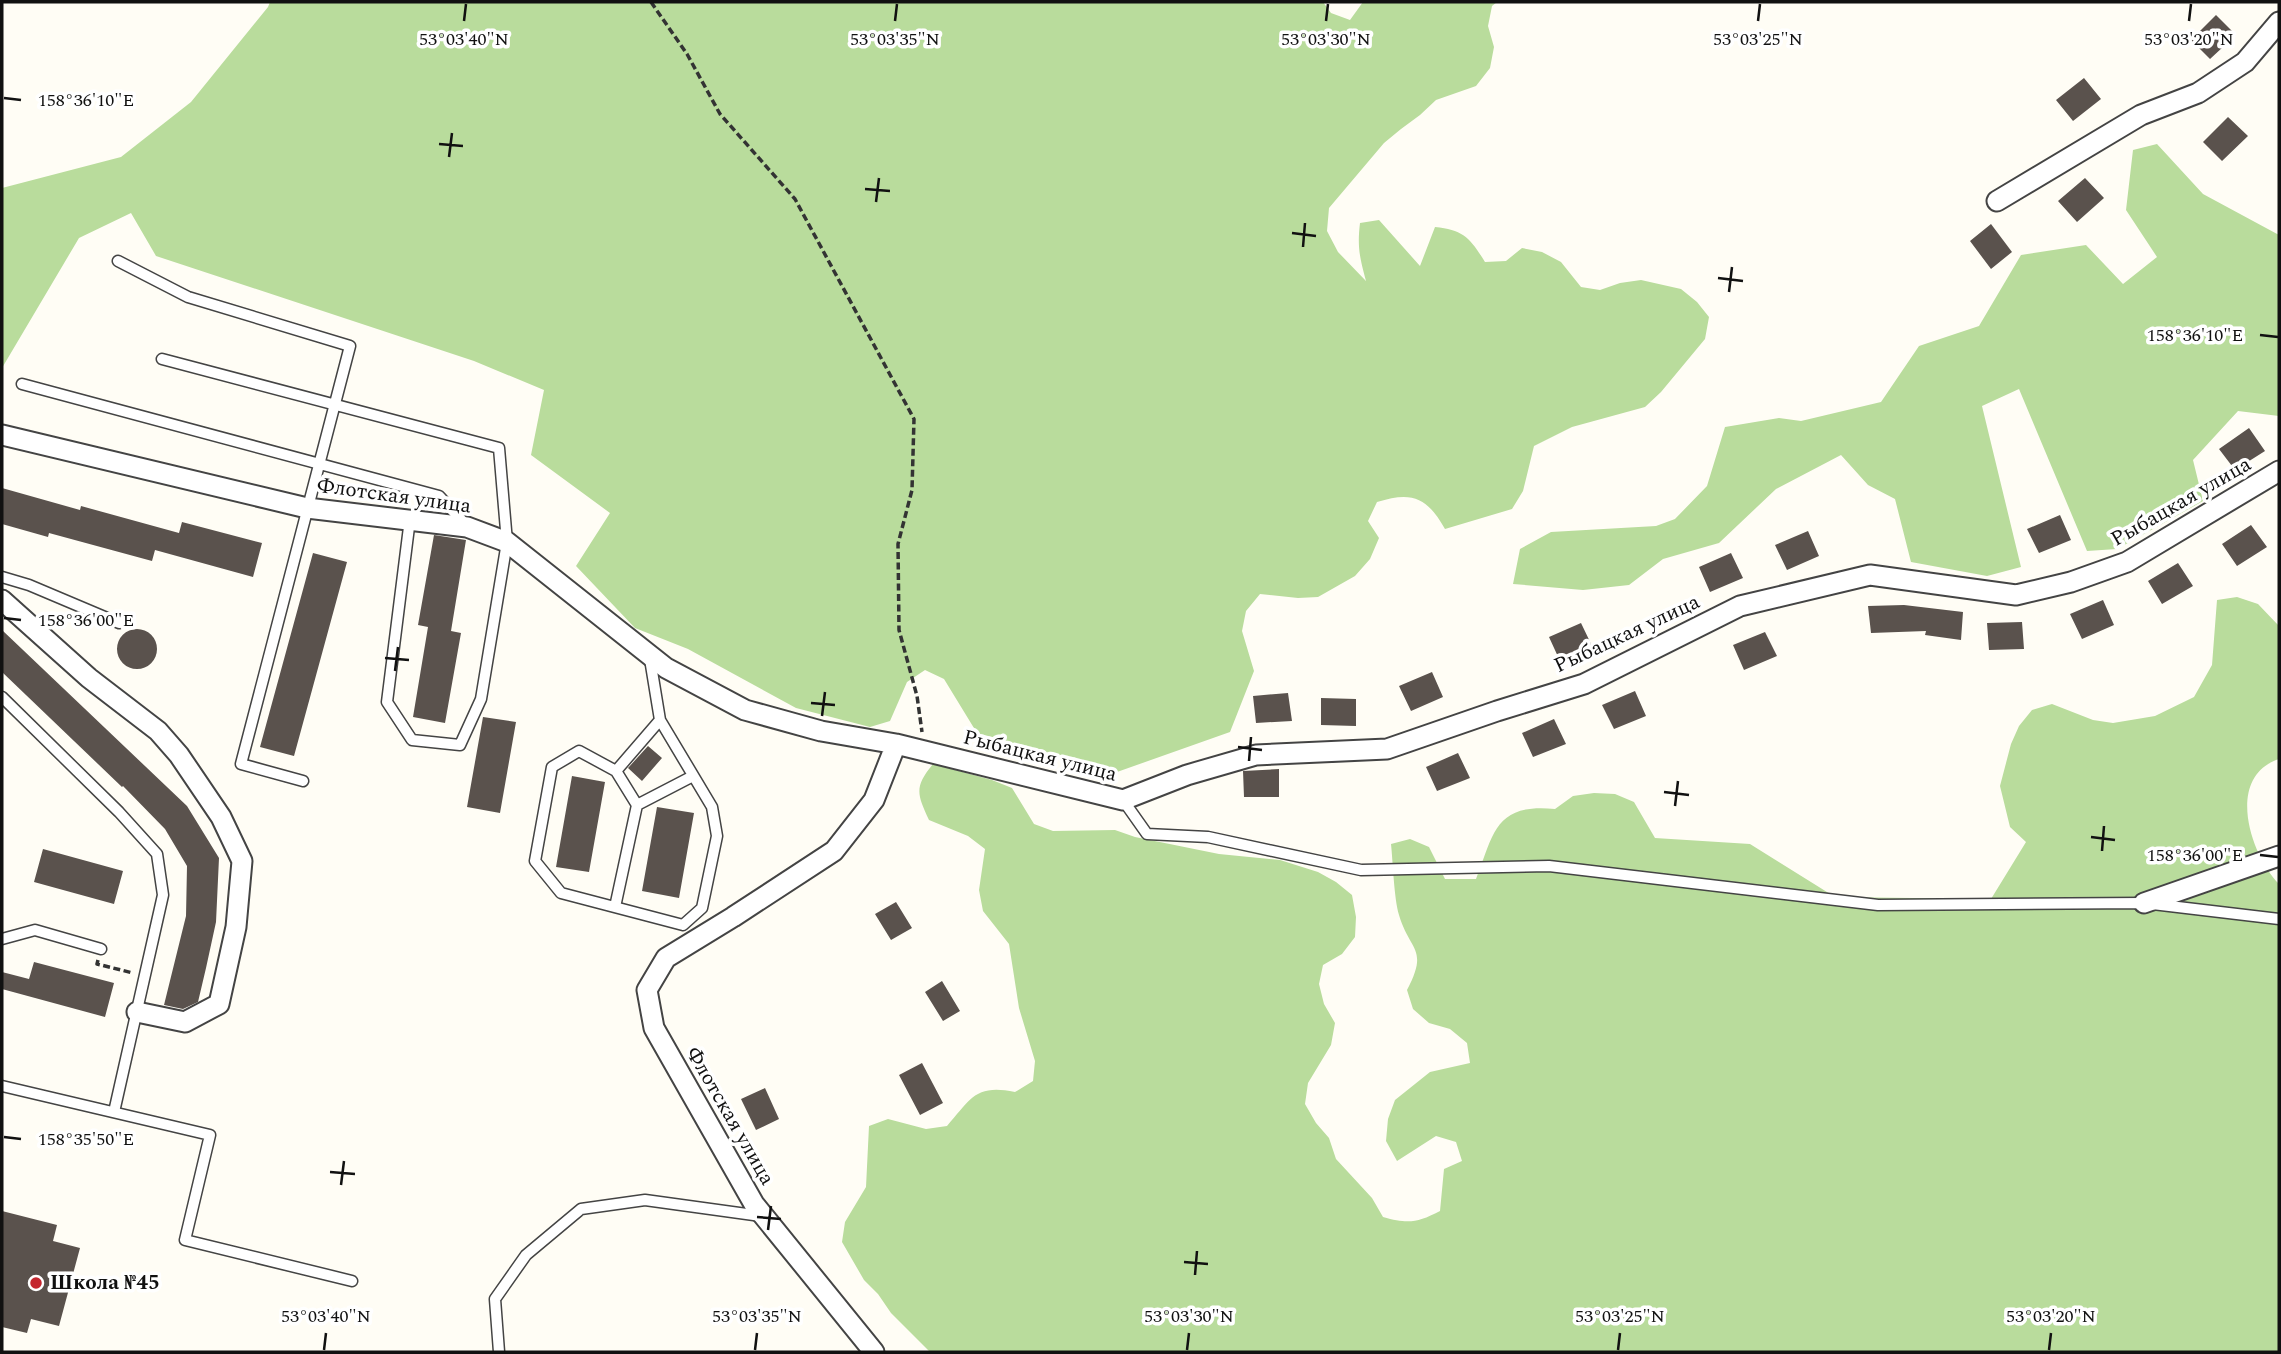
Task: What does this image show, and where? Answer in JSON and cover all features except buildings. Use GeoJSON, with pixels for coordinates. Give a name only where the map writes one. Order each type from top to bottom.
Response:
{"type":"FeatureCollection","features":[{"type":"Feature","properties":{"kind":"street"},"geometry":{"type":"LineString","coordinates":[[1997,201],[2141,115],[2197,93],[2245,62],[2279,22]]}},
{"type":"Feature","properties":{"kind":"street","name":"Флотская улица"},"geometry":{"type":"LineString","coordinates":[[2,435],[307,508],[467,527],[507,542],[650,657],[708,692],[745,710],[821,731],[896,744],[874,800],[834,851],[666,958],[647,990],[654,1028],[754,1204],[874,1352]]}},
{"type":"Feature","properties":{"kind":"street","name":"Рыбацкая улица"},"geometry":{"type":"LineString","coordinates":[[896,744],[1123,800],[1187,775],[1256,755],[1387,749],[1584,684],[1740,606],[1870,575],[2016,595],[2071,582],[2127,562],[2279,471]]}},
{"type":"Feature","properties":{"kind":"street"},"geometry":{"type":"LineString","coordinates":[[2,600],[89,678],[165,739],[221,817],[242,861],[236,927],[219,1004],[185,1022],[137,1012]]}},
{"type":"Feature","properties":{"kind":"street"},"geometry":{"type":"LineString","coordinates":[[2144,903],[2279,856]]}},
{"type":"Feature","properties":{"kind":"lane"},"geometry":{"type":"LineString","coordinates":[[118,261],[188,297],[350,346],[241,764],[303,782]]}},
{"type":"Feature","properties":{"kind":"lane"},"geometry":{"type":"LineString","coordinates":[[162,359],[499,448],[507,542],[481,699],[460,746],[412,740],[387,702],[410,519]]}},
{"type":"Feature","properties":{"kind":"lane"},"geometry":{"type":"LineString","coordinates":[[22,384],[439,496],[467,527]]}},
{"type":"Feature","properties":{"kind":"lane"},"geometry":{"type":"LineString","coordinates":[[2,577],[29,584],[119,623]]}},
{"type":"Feature","properties":{"kind":"lane"},"geometry":{"type":"LineString","coordinates":[[615,907],[637,805],[616,771],[579,751],[552,767],[535,861],[561,893],[683,925],[702,908],[717,836],[712,807],[660,720],[650,657]]}},
{"type":"Feature","properties":{"kind":"lane"},"geometry":{"type":"LineString","coordinates":[[2,697],[157,853],[163,895],[114,1112]]}},
{"type":"Feature","properties":{"kind":"lane"},"geometry":{"type":"LineString","coordinates":[[616,771],[660,720]]}},
{"type":"Feature","properties":{"kind":"lane"},"geometry":{"type":"LineString","coordinates":[[637,805],[693,776]]}},
{"type":"Feature","properties":{"kind":"lane"},"geometry":{"type":"LineString","coordinates":[[1123,800],[1147,834],[1208,837],[1361,870],[1549,866],[1878,905],[2144,903],[2279,919]]}},
{"type":"Feature","properties":{"kind":"lane"},"geometry":{"type":"LineString","coordinates":[[2,939],[35,930],[101,949]]}},
{"type":"Feature","properties":{"kind":"lane"},"geometry":{"type":"LineString","coordinates":[[2,1086],[210,1135],[185,1240],[352,1281]]}},
{"type":"Feature","properties":{"kind":"lane"},"geometry":{"type":"LineString","coordinates":[[499,1352],[495,1299],[526,1255],[581,1209],[645,1200],[765,1217]]}},
{"type":"Feature","properties":{"kind":"path"},"geometry":{"type":"LineString","coordinates":[[651,2],[687,54],[719,114],[795,199],[914,419],[912,490],[898,544],[900,630],[917,696],[924,751]]}},
{"type":"Feature","properties":{"kind":"green space"},"geometry":{"type":"Polygon","coordinates":[[[270,2],[1323,2],[1331,13],[1350,20],[1363,2],[1497,2],[1492,6],[1488,26],[1494,47],[1490,68],[1476,86],[1436,100],[1384,143],[1329,208],[1327,231],[1338,252],[1366,281],[1360,253],[1360,223],[1379,220],[1420,266],[1435,227],[1445,228],[1465,237],[1485,262],[1506,261],[1522,248],[1542,252],[1561,262],[1581,287],[1600,290],[1641,280],[1681,289],[1697,302],[1709,317],[1705,339],[1645,407],[1572,427],[1534,446],[1523,491],[1512,509],[1445,529],[1432,510],[1417,499],[1400,497],[1377,502],[1368,521],[1379,538],[1370,559],[1355,576],[1318,597],[1260,594],[1246,611],[1242,631],[1254,671],[1230,732],[1117,772],[977,733],[944,679],[925,670],[907,682],[890,721],[870,727],[796,708],[688,649],[635,628],[576,566],[610,513],[531,455],[544,390],[474,361],[156,256],[131,213],[79,238],[2,368],[2,188],[121,157],[191,102],[270,2]]]}},
{"type":"Feature","properties":{"kind":"green space"},"geometry":{"type":"Polygon","coordinates":[[[2157,144],[2203,194],[2279,235],[2279,416],[2238,411],[2193,460],[2203,501],[2117,549],[2087,551],[2019,389],[1982,406],[2021,567],[1987,576],[1911,562],[1895,499],[1868,485],[1841,455],[1776,489],[1719,543],[1663,559],[1629,585],[1583,590],[1513,584],[1520,549],[1551,532],[1656,526],[1675,519],[1707,486],[1725,427],[1779,418],[1801,421],[1881,402],[1919,346],[1979,326],[2021,255],[2086,245],[2123,284],[2157,257],[2126,210],[2133,150],[2157,144]]]}},
{"type":"Feature","properties":{"kind":"green space"},"geometry":{"type":"Polygon","coordinates":[[[2237,597],[2258,604],[2279,626],[2279,759],[2262,768],[2252,782],[2248,817],[2259,854],[2279,884],[2279,1352],[930,1352],[891,1313],[864,1280],[842,1242],[845,1222],[866,1187],[869,1126],[888,1119],[926,1129],[947,1126],[969,1101],[982,1092],[1015,1092],[1033,1081],[1035,1061],[1019,1008],[1009,944],[983,911],[979,890],[985,849],[968,836],[929,820],[919,791],[933,764],[1012,788],[1034,824],[1053,831],[1115,830],[1135,837],[1219,854],[1280,860],[1318,872],[1352,895],[1356,917],[1355,937],[1342,954],[1323,965],[1319,984],[1324,1004],[1335,1023],[1331,1045],[1308,1083],[1305,1104],[1329,1138],[1336,1159],[1372,1198],[1383,1217],[1412,1221],[1440,1211],[1444,1169],[1462,1161],[1456,1142],[1436,1136],[1397,1161],[1386,1141],[1388,1119],[1395,1100],[1430,1072],[1470,1063],[1467,1043],[1450,1029],[1429,1023],[1413,1009],[1407,990],[1417,966],[1417,958],[1397,908],[1391,844],[1410,839],[1429,847],[1445,879],[1476,879],[1493,835],[1508,816],[1535,808],[1555,809],[1573,796],[1615,794],[1634,802],[1655,838],[1750,844],[1835,897],[1991,899],[2026,842],[2010,827],[2000,786],[2011,744],[2019,726],[2032,710],[2052,704],[2093,720],[2113,723],[2155,716],[2194,697],[2212,665],[2217,600],[2237,597]]]}},
{"type":"Feature","properties":{"kind":"place","name":"Школа №45"},"geometry":{"type":"Point","coordinates":[36,1283]}}]}
